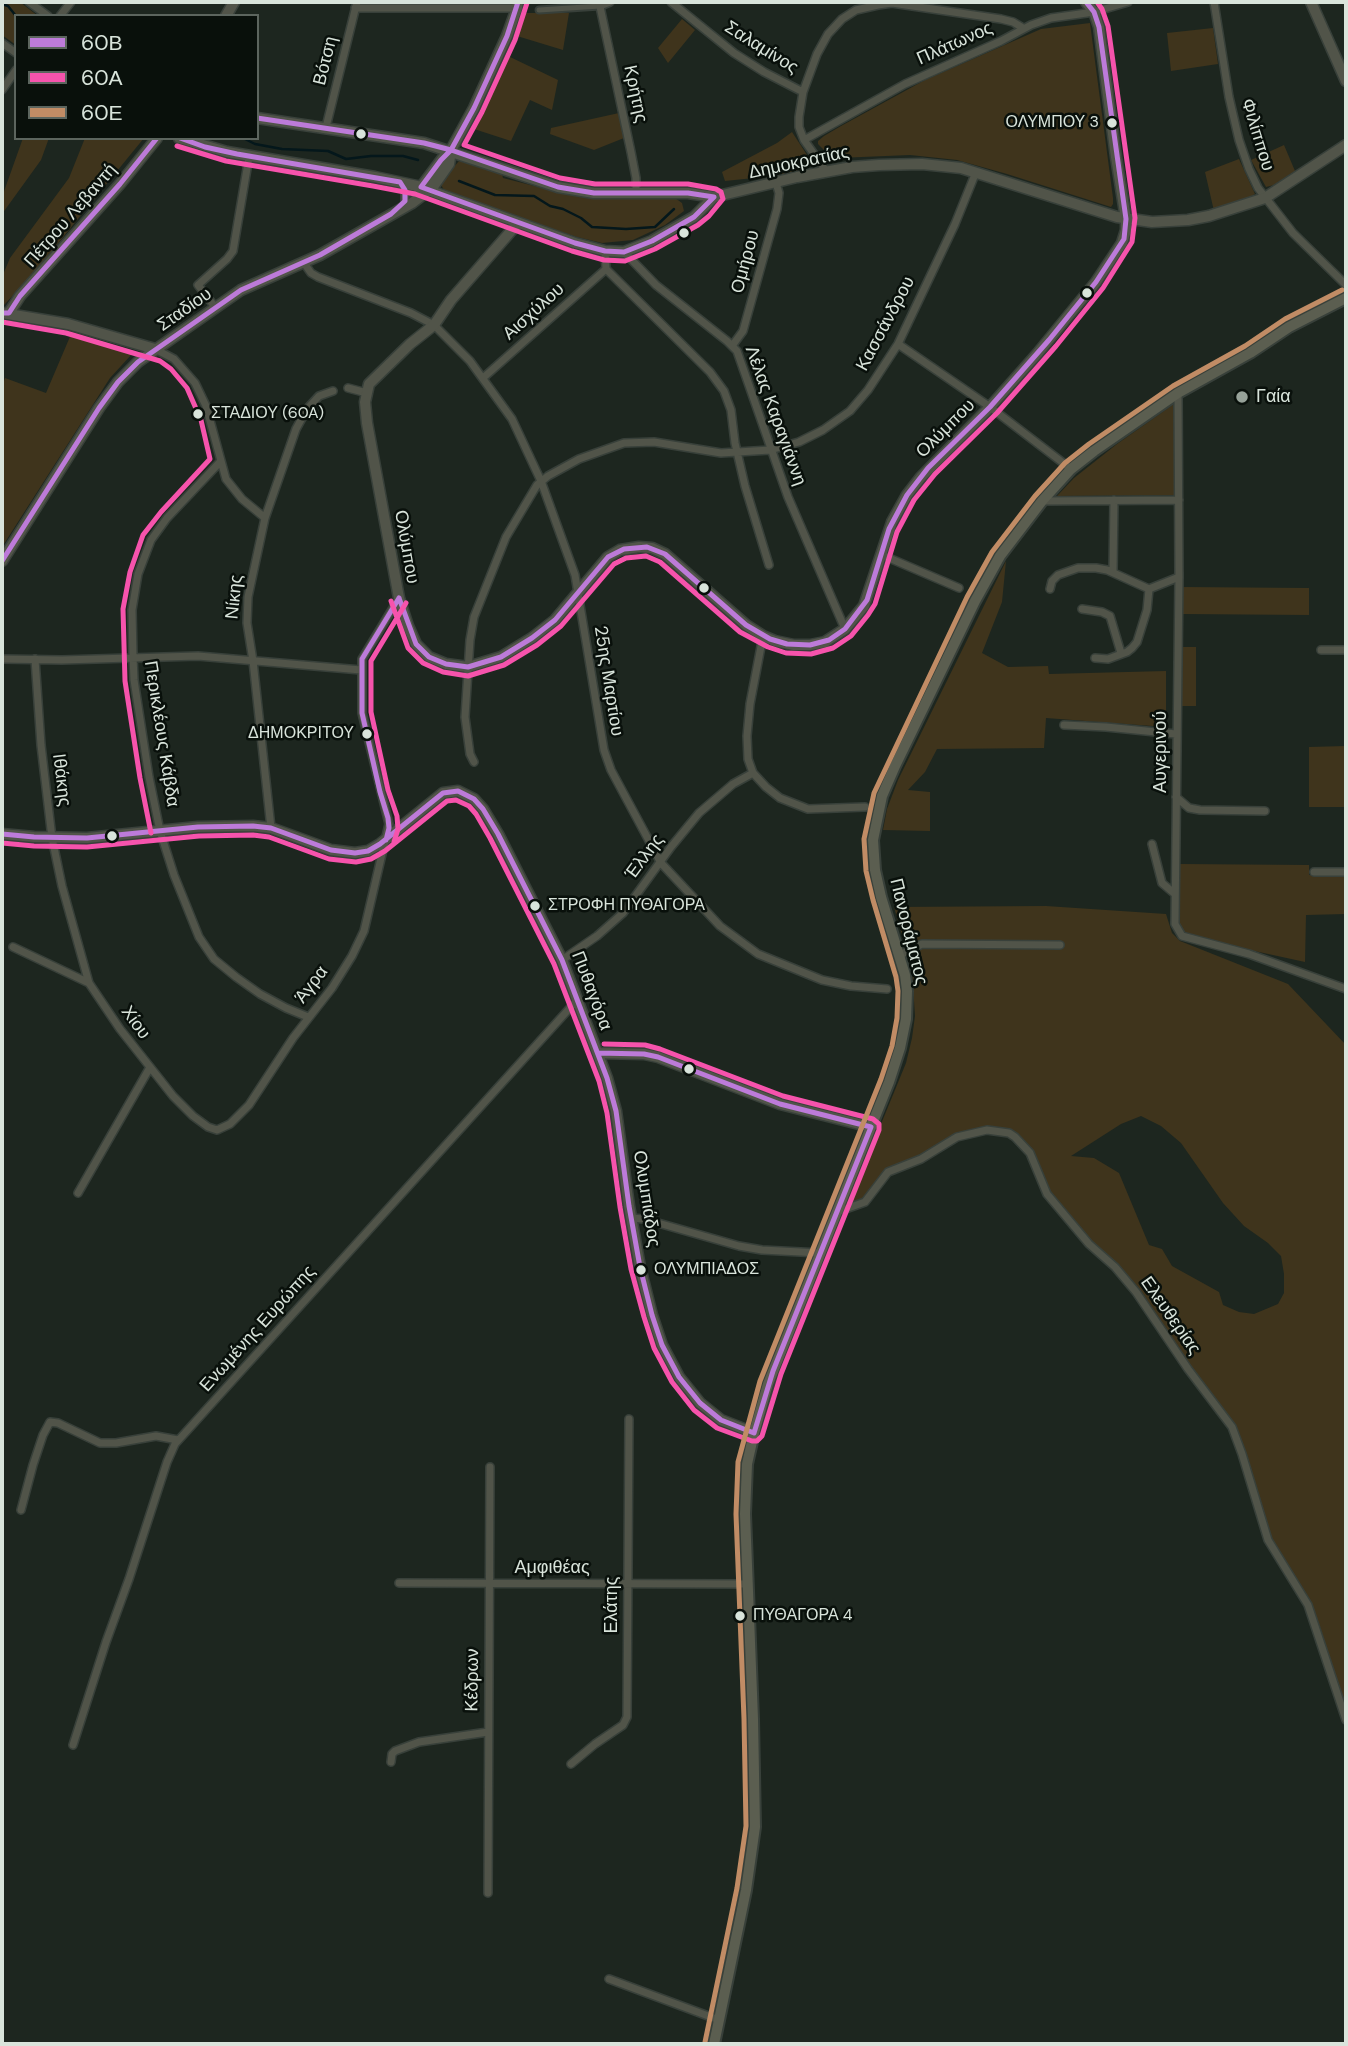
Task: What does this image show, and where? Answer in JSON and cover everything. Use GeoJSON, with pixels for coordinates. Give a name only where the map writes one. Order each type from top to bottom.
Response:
{"type":"FeatureCollection","features":[{"type":"Feature","properties":{"kind":"main road","name":"Πανοράματος"},"geometry":{"type":"LineString","coordinates":[[714,2044],[743,1902],[755,1827],[745,1496],[747,1464],[768,1384],[872,1127],[894,1067],[905,1026],[907,991],[900,955],[875,870],[873,840],[880,804],[895,766],[975,601],[1000,556],[1042,501],[1071,469],[1178,393],[1250,353],[1289,327],[1346,298]]}},
{"type":"Feature","properties":{"kind":"street"},"geometry":{"type":"LineString","coordinates":[[29,2],[45,14]]}},
{"type":"Feature","properties":{"kind":"street"},"geometry":{"type":"LineString","coordinates":[[539,10],[610,2]]}},
{"type":"Feature","properties":{"kind":"street","name":"Σαλαμίνος"},"geometry":{"type":"LineString","coordinates":[[671,2],[734,53],[803,92]]}},
{"type":"Feature","properties":{"kind":"street","name":"Ολύμπου"},"geometry":{"type":"LineString","coordinates":[[368,389],[365,402],[367,423],[399,598],[416,644],[429,657],[446,664],[468,667],[501,657],[555,620],[611,554],[635,547],[652,548],[665,554],[746,625],[763,636],[787,644],[810,645],[830,640],[845,629],[865,604],[895,515],[912,488],[990,407],[1049,340],[1103,272],[1122,243],[1126,219],[1115,157],[1099,27],[1094,12],[1086,2]]}},
{"type":"Feature","properties":{"kind":"street","name":"Πλάτωνος"},"geometry":{"type":"LineString","coordinates":[[804,140],[905,84],[1004,40],[1023,28],[1044,20],[1094,12],[1128,2]]}},
{"type":"Feature","properties":{"kind":"street","name":"Φιλίππου"},"geometry":{"type":"LineString","coordinates":[[1214,2],[1229,97],[1249,169],[1265,198],[1293,233],[1346,285]]}},
{"type":"Feature","properties":{"kind":"street"},"geometry":{"type":"LineString","coordinates":[[1311,2],[1346,80]]}},
{"type":"Feature","properties":{"kind":"street"},"geometry":{"type":"LineString","coordinates":[[826,171],[804,140],[799,121],[803,92],[819,50],[835,24],[856,10],[892,3],[1000,19],[1023,28]]}},
{"type":"Feature","properties":{"kind":"street","name":"Κρήτης"},"geometry":{"type":"LineString","coordinates":[[599,4],[627,127],[636,178],[636,194]]}},
{"type":"Feature","properties":{"kind":"street"},"geometry":{"type":"LineString","coordinates":[[356,5],[517,5]]}},
{"type":"Feature","properties":{"kind":"street","name":"Βότση"},"geometry":{"type":"LineString","coordinates":[[326,127],[356,5]]}},
{"type":"Feature","properties":{"kind":"street","name":"Σταδίου"},"geometry":{"type":"LineString","coordinates":[[2,561],[107,396],[130,370],[155,349],[249,286],[304,263],[412,203],[426,189],[443,158],[451,150],[479,96],[507,36],[517,5]]}},
{"type":"Feature","properties":{"kind":"street"},"geometry":{"type":"LineString","coordinates":[[2,90],[14,73]]}},
{"type":"Feature","properties":{"kind":"street"},"geometry":{"type":"LineString","coordinates":[[259,118],[424,142],[558,187],[594,192],[688,193],[714,197]]}},
{"type":"Feature","properties":{"kind":"street","name":"Πέτρου Λεβαντή"},"geometry":{"type":"LineString","coordinates":[[5,313],[120,184],[155,140]]}},
{"type":"Feature","properties":{"kind":"street","name":"Δημοκρατίας"},"geometry":{"type":"LineString","coordinates":[[185,140],[249,157],[400,182],[605,251],[624,252],[694,217],[714,197],[826,171],[864,166],[948,166],[976,172],[1126,219],[1152,222],[1188,220],[1265,198],[1346,145]]}},
{"type":"Feature","properties":{"kind":"street"},"geometry":{"type":"LineString","coordinates":[[215,307],[198,285],[233,251],[249,157]]}},
{"type":"Feature","properties":{"kind":"street","name":"Κασσάνδρου"},"geometry":{"type":"LineString","coordinates":[[474,762],[470,754],[465,717],[474,617],[506,537],[541,481],[579,459],[624,443],[654,442],[721,453],[770,450],[799,442],[823,430],[850,411],[868,390],[898,344],[955,224],[976,172]]}},
{"type":"Feature","properties":{"kind":"street"},"geometry":{"type":"LineString","coordinates":[[400,182],[405,190],[405,201]]}},
{"type":"Feature","properties":{"kind":"street","name":"Ομήρου"},"geometry":{"type":"LineString","coordinates":[[732,346],[743,331],[777,209],[779,193],[776,183]]}},
{"type":"Feature","properties":{"kind":"street","name":"Σταδίου"},"geometry":{"type":"LineString","coordinates":[[391,214],[405,201],[426,189]]}},
{"type":"Feature","properties":{"kind":"street"},"geometry":{"type":"LineString","coordinates":[[348,388],[368,389],[410,344],[434,325],[451,300],[518,223]]}},
{"type":"Feature","properties":{"kind":"street"},"geometry":{"type":"LineString","coordinates":[[605,251],[606,269],[719,383],[731,408],[737,453],[769,565]]}},
{"type":"Feature","properties":{"kind":"street","name":"Λέλας Καραγιάννη"},"geometry":{"type":"LineString","coordinates":[[624,252],[656,285],[732,346],[740,358],[788,497],[845,629]]}},
{"type":"Feature","properties":{"kind":"street","name":"25ης Μαρτίου"},"geometry":{"type":"LineString","coordinates":[[304,263],[311,273],[318,277],[411,313],[434,325],[465,355],[516,425],[541,481],[572,565],[604,750],[611,770],[661,863],[713,919],[758,954],[822,980],[887,989]]}},
{"type":"Feature","properties":{"kind":"street","name":"Αισχύλου"},"geometry":{"type":"LineString","coordinates":[[483,378],[606,269]]}},
{"type":"Feature","properties":{"kind":"street"},"geometry":{"type":"LineString","coordinates":[[5,313],[68,324],[155,349],[173,359],[195,383],[209,417],[226,479],[232,489],[265,519]]}},
{"type":"Feature","properties":{"kind":"street"},"geometry":{"type":"LineString","coordinates":[[898,344],[990,407],[1071,469]]}},
{"type":"Feature","properties":{"kind":"street","name":"Νίκης"},"geometry":{"type":"LineString","coordinates":[[271,828],[247,623],[248,597],[265,519],[296,429],[318,396],[333,391]]}},
{"type":"Feature","properties":{"kind":"street","name":"Αυγερινού"},"geometry":{"type":"LineString","coordinates":[[1178,393],[1175,925],[1182,936],[1249,954],[1346,989]]}},
{"type":"Feature","properties":{"kind":"street","name":"Περικλέους Κάβδα"},"geometry":{"type":"LineString","coordinates":[[220,462],[167,518],[151,540],[138,574],[132,610],[132,656],[147,765],[160,831],[174,874],[195,927],[214,959],[260,994],[308,1017]]}},
{"type":"Feature","properties":{"kind":"street"},"geometry":{"type":"LineString","coordinates":[[1114,500],[1114,572]]}},
{"type":"Feature","properties":{"kind":"street"},"geometry":{"type":"LineString","coordinates":[[1042,501],[1179,500]]}},
{"type":"Feature","properties":{"kind":"street"},"geometry":{"type":"LineString","coordinates":[[882,555],[959,588]]}},
{"type":"Feature","properties":{"kind":"street"},"geometry":{"type":"LineString","coordinates":[[1050,589],[1052,581],[1067,570],[1096,568],[1114,572],[1149,589],[1179,577]]}},
{"type":"Feature","properties":{"kind":"street"},"geometry":{"type":"LineString","coordinates":[[1095,658],[1108,659],[1127,652],[1137,642],[1147,610],[1149,589]]}},
{"type":"Feature","properties":{"kind":"street"},"geometry":{"type":"LineString","coordinates":[[2,659],[198,656],[361,670],[362,659],[399,598]]}},
{"type":"Feature","properties":{"kind":"street"},"geometry":{"type":"LineString","coordinates":[[1082,609],[1110,616],[1121,653]]}},
{"type":"Feature","properties":{"kind":"street"},"geometry":{"type":"LineString","coordinates":[[763,636],[749,715],[748,759],[753,773],[780,798],[808,808],[865,807]]}},
{"type":"Feature","properties":{"kind":"street"},"geometry":{"type":"LineString","coordinates":[[1321,650],[1346,650]]}},
{"type":"Feature","properties":{"kind":"street","name":"Ιθάκης"},"geometry":{"type":"LineString","coordinates":[[35,659],[41,745],[52,838],[89,983]]}},
{"type":"Feature","properties":{"kind":"street","name":"Άγρα"},"geometry":{"type":"LineString","coordinates":[[223,1129],[249,1105],[308,1017],[332,988],[364,931],[386,840],[388,818],[362,713],[361,670]]}},
{"type":"Feature","properties":{"kind":"street"},"geometry":{"type":"LineString","coordinates":[[1064,725],[1176,734]]}},
{"type":"Feature","properties":{"kind":"street","name":"Έλλης"},"geometry":{"type":"LineString","coordinates":[[562,960],[597,936],[623,913],[699,813],[733,785],[753,773]]}},
{"type":"Feature","properties":{"kind":"street","name":"Πυθαγόρα"},"geometry":{"type":"LineString","coordinates":[[2,834],[87,838],[253,826],[271,828],[344,853],[368,851],[386,840],[443,793],[458,791],[469,795],[493,824],[562,960],[598,1053],[644,1054],[664,1058],[780,1104],[872,1127]]}},
{"type":"Feature","properties":{"kind":"street"},"geometry":{"type":"LineString","coordinates":[[1177,797],[1189,808],[1200,810],[1265,811]]}},
{"type":"Feature","properties":{"kind":"street"},"geometry":{"type":"LineString","coordinates":[[1152,844],[1161,883],[1175,894]]}},
{"type":"Feature","properties":{"kind":"street"},"geometry":{"type":"LineString","coordinates":[[1314,872],[1346,872]]}},
{"type":"Feature","properties":{"kind":"street"},"geometry":{"type":"LineString","coordinates":[[900,955],[922,944],[1060,945]]}},
{"type":"Feature","properties":{"kind":"street"},"geometry":{"type":"LineString","coordinates":[[13,947],[89,983]]}},
{"type":"Feature","properties":{"kind":"street","name":"Χίου"},"geometry":{"type":"LineString","coordinates":[[89,983],[149,1069],[193,1116],[208,1127],[223,1129]]}},
{"type":"Feature","properties":{"kind":"street","name":"Ενωμένης Ευρώπης"},"geometry":{"type":"LineString","coordinates":[[73,1745],[167,1462],[178,1440],[578,999]]}},
{"type":"Feature","properties":{"kind":"street","name":"Ολυμπιάδος"},"geometry":{"type":"LineString","coordinates":[[598,1053],[614,1101],[631,1218],[654,1323],[674,1370],[687,1388],[707,1410],[726,1423],[754,1433]]}},
{"type":"Feature","properties":{"kind":"street"},"geometry":{"type":"LineString","coordinates":[[78,1193],[149,1069]]}},
{"type":"Feature","properties":{"kind":"street","name":"Ελευθερίας"},"geometry":{"type":"LineString","coordinates":[[837,1212],[865,1202],[888,1172],[922,1159],[957,1137],[987,1130],[1009,1133],[1015,1137],[1030,1153],[1047,1194],[1089,1244],[1115,1267],[1136,1292],[1188,1369],[1232,1427],[1268,1540],[1308,1605],[1346,1720]]}},
{"type":"Feature","properties":{"kind":"street"},"geometry":{"type":"LineString","coordinates":[[631,1218],[644,1219],[740,1246],[771,1251],[820,1253]]}},
{"type":"Feature","properties":{"kind":"street","name":"Ελάτης"},"geometry":{"type":"LineString","coordinates":[[571,1763],[626,1721],[629,1419]]}},
{"type":"Feature","properties":{"kind":"street"},"geometry":{"type":"LineString","coordinates":[[21,1510],[36,1455],[50,1422],[58,1423],[100,1443],[156,1436],[178,1440]]}},
{"type":"Feature","properties":{"kind":"street","name":"Κέδρων"},"geometry":{"type":"LineString","coordinates":[[488,1894],[491,1467]]}},
{"type":"Feature","properties":{"kind":"street","name":"Αμφιθέας"},"geometry":{"type":"LineString","coordinates":[[399,1583],[747,1584]]}},
{"type":"Feature","properties":{"kind":"street"},"geometry":{"type":"LineString","coordinates":[[391,1762],[395,1751],[419,1742],[488,1732]]}},
{"type":"Feature","properties":{"kind":"street"},"geometry":{"type":"LineString","coordinates":[[609,1979],[719,2020]]}},
{"type":"Feature","properties":{"kind":"shaded area"},"geometry":{"type":"Polygon","coordinates":[[[2,2],[20,2],[35,14],[14,14],[14,44],[2,35],[2,2]]]}},
{"type":"Feature","properties":{"kind":"shaded area"},"geometry":{"type":"Polygon","coordinates":[[[525,13],[569,13],[563,50],[517,36],[525,13]]]}},
{"type":"Feature","properties":{"kind":"shaded area"},"geometry":{"type":"Polygon","coordinates":[[[682,19],[695,30],[668,63],[658,48],[682,19]]]}},
{"type":"Feature","properties":{"kind":"shaded area"},"geometry":{"type":"Polygon","coordinates":[[[1090,23],[1113,198],[1111,207],[957,160],[910,155],[838,158],[828,154],[818,144],[824,136],[925,80],[1041,29],[1090,23]]]}},
{"type":"Feature","properties":{"kind":"shaded area"},"geometry":{"type":"Polygon","coordinates":[[[1213,28],[1218,64],[1171,71],[1167,33],[1213,28]]]}},
{"type":"Feature","properties":{"kind":"shaded area"},"geometry":{"type":"Polygon","coordinates":[[[508,56],[558,80],[552,110],[530,100],[511,141],[474,129],[508,56]]]}},
{"type":"Feature","properties":{"kind":"shaded area"},"geometry":{"type":"Polygon","coordinates":[[[619,113],[624,138],[594,150],[550,134],[551,128],[619,113]]]}},
{"type":"Feature","properties":{"kind":"shaded area"},"geometry":{"type":"Polygon","coordinates":[[[792,132],[809,158],[807,169],[725,181],[722,172],[777,143],[792,132]]]}},
{"type":"Feature","properties":{"kind":"shaded area"},"geometry":{"type":"Polygon","coordinates":[[[22,140],[48,140],[41,160],[2,214],[2,197],[22,140]]]}},
{"type":"Feature","properties":{"kind":"shaded area"},"geometry":{"type":"Polygon","coordinates":[[[84,140],[142,140],[33,274],[4,305],[2,277],[10,258],[69,178],[84,140]]]}},
{"type":"Feature","properties":{"kind":"shaded area"},"geometry":{"type":"Polygon","coordinates":[[[1284,145],[1295,171],[1274,185],[1266,187],[1251,160],[1284,145]]]}},
{"type":"Feature","properties":{"kind":"shaded area"},"geometry":{"type":"Polygon","coordinates":[[[1239,159],[1255,194],[1214,211],[1205,172],[1239,159]]]}},
{"type":"Feature","properties":{"kind":"shaded area"},"geometry":{"type":"Polygon","coordinates":[[[459,161],[495,171],[502,174],[503,178],[583,196],[675,198],[682,203],[684,211],[665,225],[633,240],[602,243],[498,211],[444,190],[442,181],[459,161]]]}},
{"type":"Feature","properties":{"kind":"shaded area"},"geometry":{"type":"Polygon","coordinates":[[[72,332],[131,351],[132,354],[110,378],[2,547],[2,384],[5,378],[46,393],[72,332]]]}},
{"type":"Feature","properties":{"kind":"shaded area"},"geometry":{"type":"Polygon","coordinates":[[[1174,404],[1175,495],[1057,496],[1074,478],[1117,444],[1174,404]]]}},
{"type":"Feature","properties":{"kind":"shaded area"},"geometry":{"type":"Polygon","coordinates":[[[1006,561],[1002,602],[982,653],[1008,667],[1048,666],[1049,674],[1166,671],[1166,727],[1046,718],[1044,748],[937,749],[925,772],[908,790],[930,792],[930,831],[883,830],[887,809],[898,780],[1006,561]]]}},
{"type":"Feature","properties":{"kind":"shaded area"},"geometry":{"type":"Polygon","coordinates":[[[1183,587],[1309,588],[1309,615],[1182,614],[1183,587]]]}},
{"type":"Feature","properties":{"kind":"shaded area"},"geometry":{"type":"Polygon","coordinates":[[[1182,647],[1196,647],[1196,706],[1182,706],[1182,647]]]}},
{"type":"Feature","properties":{"kind":"shaded area"},"geometry":{"type":"Polygon","coordinates":[[[1346,746],[1346,807],[1309,807],[1309,747],[1346,746]]]}},
{"type":"Feature","properties":{"kind":"shaded area"},"geometry":{"type":"Polygon","coordinates":[[[1180,864],[1309,865],[1309,875],[1346,875],[1346,914],[1306,915],[1305,962],[1181,935],[1176,916],[1180,864]]]}},
{"type":"Feature","properties":{"kind":"shaded area"},"geometry":{"type":"Polygon","coordinates":[[[1046,906],[1166,914],[1172,933],[1180,941],[1288,984],[1346,1045],[1346,1711],[1310,1603],[1274,1548],[1238,1435],[1108,1256],[1052,1194],[1032,1152],[1011,1133],[967,1132],[923,1159],[886,1170],[866,1196],[859,1201],[849,1202],[906,1063],[912,1038],[915,1016],[912,971],[894,907],[1046,906]],[[1141,1116],[1121,1124],[1071,1156],[1094,1158],[1119,1173],[1149,1245],[1162,1249],[1172,1266],[1219,1292],[1223,1305],[1239,1312],[1254,1314],[1278,1304],[1284,1293],[1281,1256],[1244,1226],[1223,1203],[1181,1143],[1161,1126],[1141,1116]]]}},
{"type":"Feature","properties":{"kind":"waterway"},"geometry":{"type":"LineString","coordinates":[[2,4],[8,6],[14,14]]}},
{"type":"Feature","properties":{"kind":"waterway"},"geometry":{"type":"LineString","coordinates":[[247,140],[282,149],[328,151],[346,159],[403,156],[418,160]]}},
{"type":"Feature","properties":{"kind":"waterway"},"geometry":{"type":"LineString","coordinates":[[459,181],[495,195],[534,196],[550,206],[581,218],[592,227],[655,227],[674,209]]}},
{"type":"Feature","properties":{"kind":"transit line","name":"60Β"},"geometry":{"type":"LineString","coordinates":[[451,150],[474,108],[507,36],[518,2]]}},
{"type":"Feature","properties":{"kind":"transit line","name":"60Β"},"geometry":{"type":"LineString","coordinates":[[399,598],[416,644],[429,657],[446,664],[468,667],[501,657],[555,620],[608,557],[624,549],[647,547],[665,554],[746,625],[770,639],[787,644],[810,645],[829,640],[845,629],[867,600],[889,529],[907,495],[928,468],[990,407],[1049,340],[1096,282],[1124,239],[1126,219],[1099,27],[1094,12],[1086,2]]}},
{"type":"Feature","properties":{"kind":"transit line","name":"60Α"},"geometry":{"type":"LineString","coordinates":[[391,601],[408,648],[423,663],[443,672],[468,676],[504,665],[537,645],[561,626],[614,564],[626,558],[646,556],[660,562],[740,632],[768,647],[786,653],[811,654],[833,648],[851,636],[875,604],[897,532],[914,500],[935,474],[997,413],[1056,346],[1103,288],[1132,242],[1135,218],[1108,26],[1097,2]]}},
{"type":"Feature","properties":{"kind":"transit line","name":"60Α"},"geometry":{"type":"LineString","coordinates":[[177,146],[226,161],[415,194],[604,260],[625,261],[655,249],[698,225],[723,199],[721,192],[716,189],[688,184],[595,184],[560,178],[464,145],[515,40],[527,3]]}},
{"type":"Feature","properties":{"kind":"transit line","name":"60Β"},"geometry":{"type":"LineString","coordinates":[[259,118],[424,143],[451,150]]}},
{"type":"Feature","properties":{"kind":"transit line","name":"60Β"},"geometry":{"type":"LineString","coordinates":[[2,313],[9,313],[20,296],[120,184],[155,140]]}},
{"type":"Feature","properties":{"kind":"transit line","name":"60Β"},"geometry":{"type":"LineString","coordinates":[[2,561],[99,408],[118,382],[138,362],[241,290],[320,255],[391,214],[405,201],[405,190],[400,182],[237,154],[186,140]]}},
{"type":"Feature","properties":{"kind":"transit line","name":"60Β"},"geometry":{"type":"LineString","coordinates":[[451,150],[558,187],[594,193],[688,193],[714,197],[694,217],[652,241],[624,252],[605,251],[575,243],[421,187],[451,150]]}},
{"type":"Feature","properties":{"kind":"transit line","name":"60Ε"},"geometry":{"type":"LineString","coordinates":[[705,2042],[737,1888],[746,1826],[736,1514],[738,1462],[760,1381],[881,1079],[892,1046],[897,1018],[896,977],[866,871],[864,839],[874,793],[967,597],[992,552],[1035,496],[1065,463],[1173,386],[1245,346],[1285,319],[1342,290]]}},
{"type":"Feature","properties":{"kind":"transit line","name":"60Α"},"geometry":{"type":"LineString","coordinates":[[2,322],[66,333],[160,361],[171,369],[187,388],[201,420],[210,459],[143,535],[130,572],[123,609],[125,681],[151,833]]}},
{"type":"Feature","properties":{"kind":"transit line","name":"60Β"},"geometry":{"type":"LineString","coordinates":[[386,840],[388,818],[362,713],[362,659],[399,598]]}},
{"type":"Feature","properties":{"kind":"transit line","name":"60Α"},"geometry":{"type":"LineString","coordinates":[[394,842],[398,829],[397,816],[388,790],[371,712],[371,661],[406,603]]}},
{"type":"Feature","properties":{"kind":"transit line","name":"60Β"},"geometry":{"type":"LineString","coordinates":[[2,834],[87,838],[198,827],[253,826],[271,828],[331,850],[355,853],[368,851],[380,844],[443,793],[458,791],[474,799],[498,834],[562,960],[607,1078],[616,1111],[640,1267],[662,1345],[679,1377],[700,1403],[721,1420],[754,1433],[773,1371],[871,1127],[780,1104],[658,1057],[598,1053]]}},
{"type":"Feature","properties":{"kind":"transit line","name":"60Α"},"geometry":{"type":"LineString","coordinates":[[2,843],[87,847],[199,836],[253,835],[269,837],[329,859],[356,862],[371,859],[385,851],[447,801],[456,800],[469,806],[490,838],[554,964],[599,1081],[607,1113],[631,1269],[654,1348],[672,1382],[694,1410],[717,1428],[757,1441],[762,1436],[781,1374],[879,1130],[879,1124],[873,1119],[783,1096],[660,1049],[645,1045],[604,1044]]}},
{"type":"Feature","properties":{"kind":"place","name":"ΟΛΥΜΠΟΥ 3"},"geometry":{"type":"Point","coordinates":[1112,123]}},
{"type":"Feature","properties":{"kind":"place","name":"Γαία"},"geometry":{"type":"Point","coordinates":[1242,397]}},
{"type":"Feature","properties":{"kind":"place","name":"ΣΤΑΔΙΟΥ (60A)"},"geometry":{"type":"Point","coordinates":[198,414]}},
{"type":"Feature","properties":{"kind":"place","name":"ΔΗΜΟΚΡΙΤΟΥ"},"geometry":{"type":"Point","coordinates":[367,734]}},
{"type":"Feature","properties":{"kind":"place","name":"ΣΤΡΟΦΗ ΠΥΘΑΓΟΡΑ"},"geometry":{"type":"Point","coordinates":[535,906]}},
{"type":"Feature","properties":{"kind":"place","name":"ΟΛΥΜΠΙΑΔΟΣ"},"geometry":{"type":"Point","coordinates":[641,1270]}},
{"type":"Feature","properties":{"kind":"place","name":"ΠΥΘΑΓΟΡΑ 4"},"geometry":{"type":"Point","coordinates":[740,1616]}}]}
